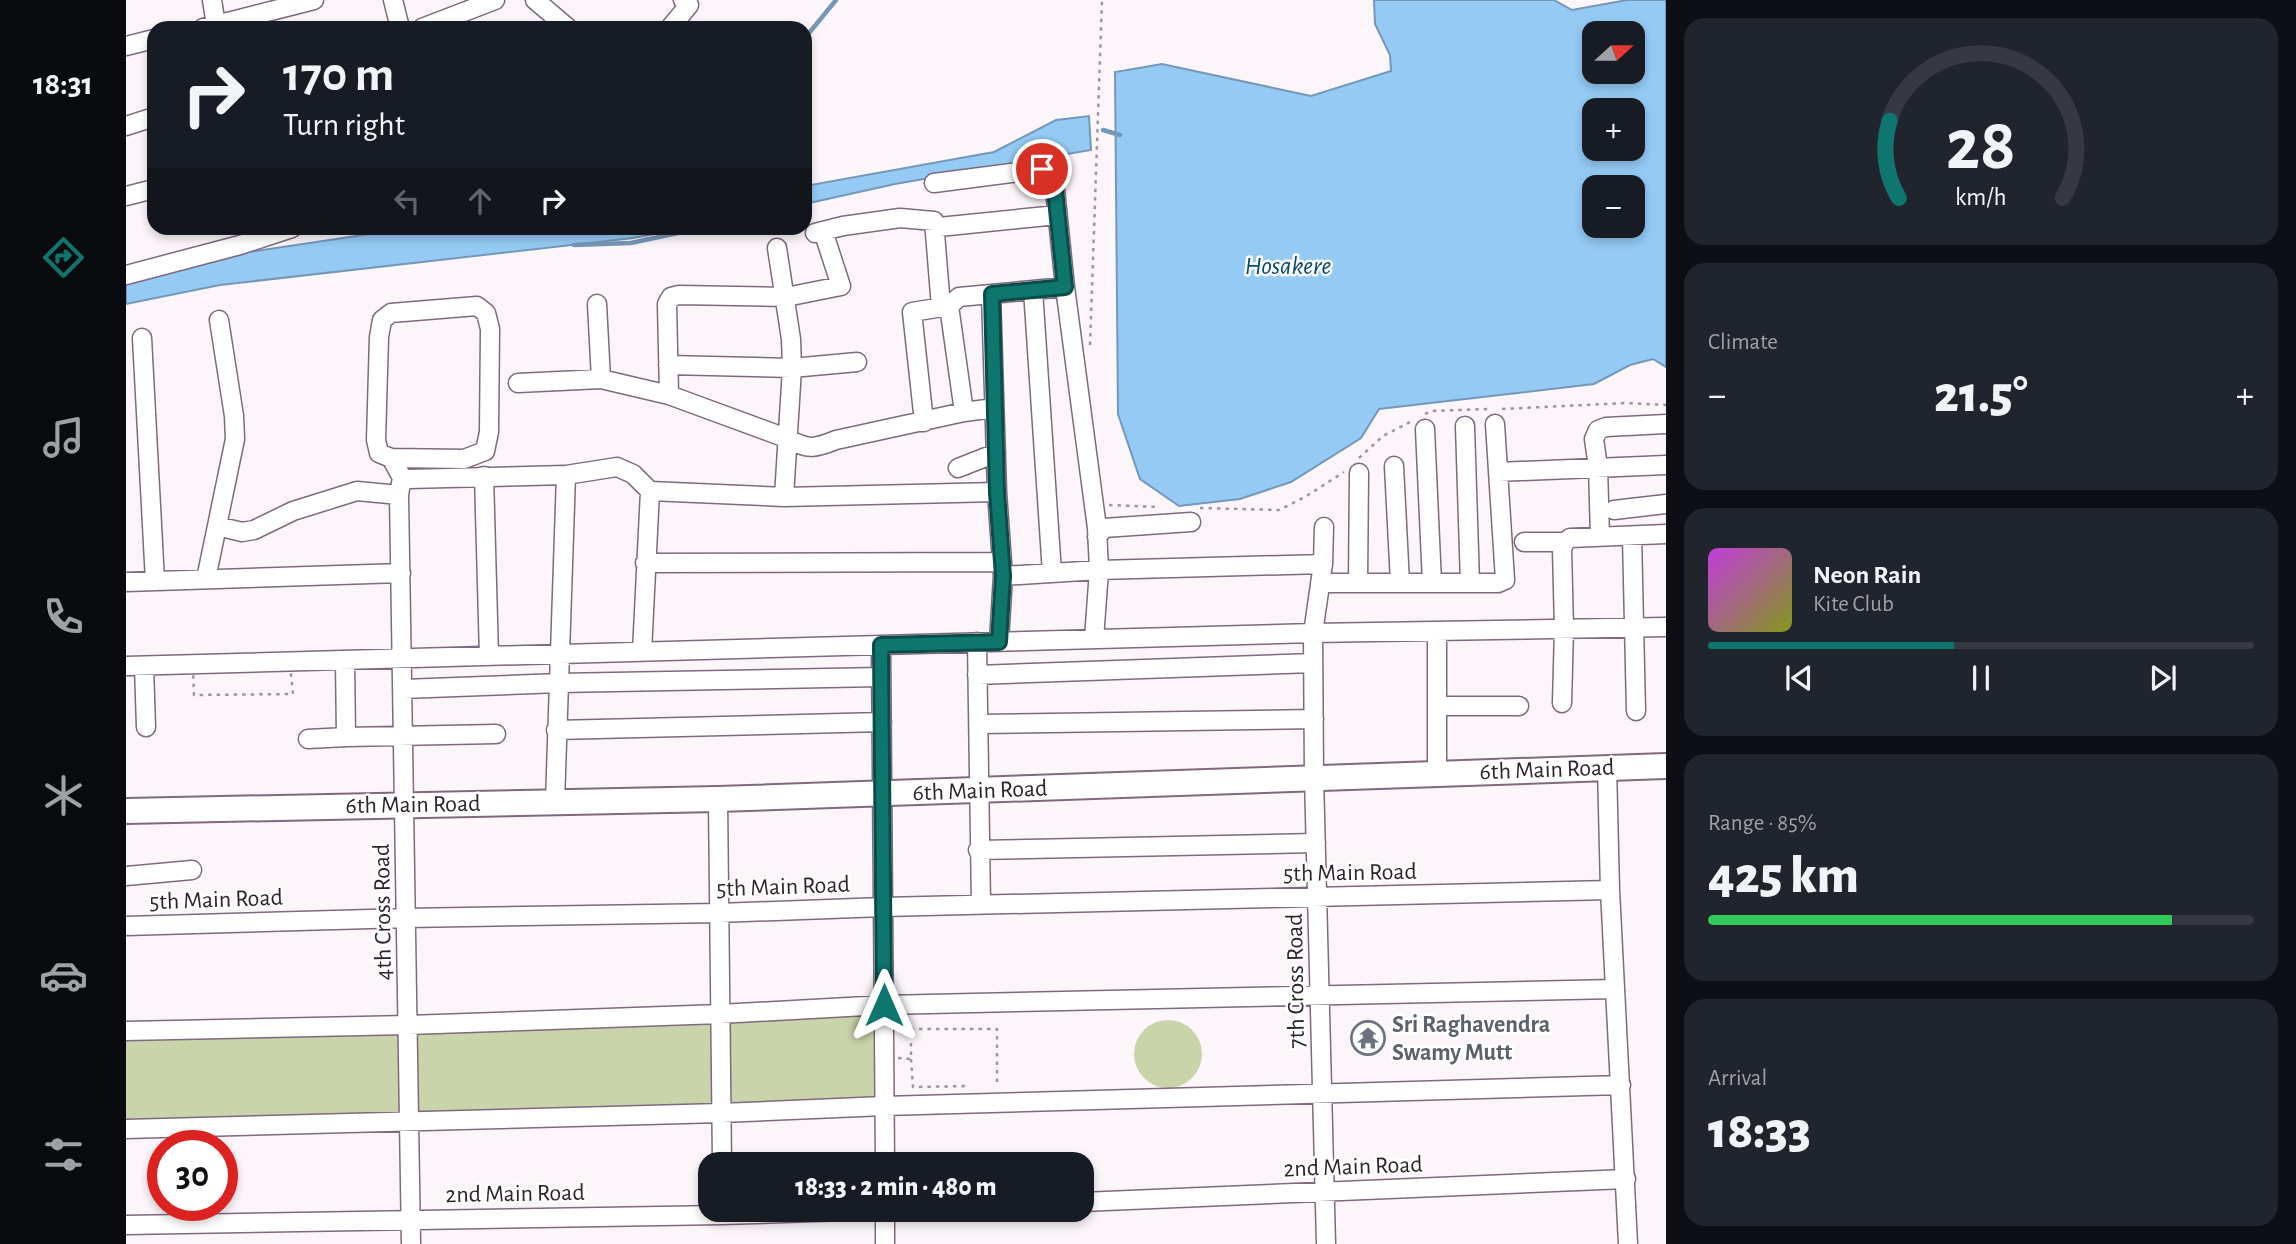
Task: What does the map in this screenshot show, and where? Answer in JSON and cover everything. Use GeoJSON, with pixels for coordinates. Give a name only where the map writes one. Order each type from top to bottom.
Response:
{"type":"FeatureCollection","features":[{"type":"Feature","properties":{"kind":"street"},"geometry":{"type":"LineString","coordinates":[[210,21],[212,0]]}},
{"type":"Feature","properties":{"kind":"street"},"geometry":{"type":"LineString","coordinates":[[393,0],[398,21]]}},
{"type":"Feature","properties":{"kind":"street"},"geometry":{"type":"LineString","coordinates":[[440,21],[495,0]]}},
{"type":"Feature","properties":{"kind":"street"},"geometry":{"type":"LineString","coordinates":[[535,0],[560,21]]}},
{"type":"Feature","properties":{"kind":"street"},"geometry":{"type":"LineString","coordinates":[[676,21],[689,5],[683,0]]}},
{"type":"Feature","properties":{"kind":"street"},"geometry":{"type":"LineString","coordinates":[[231,21],[306,1]]}},
{"type":"Feature","properties":{"kind":"street"},"geometry":{"type":"LineString","coordinates":[[126,46],[147,41]]}},
{"type":"Feature","properties":{"kind":"street"},"geometry":{"type":"LineString","coordinates":[[126,125],[147,119]]}},
{"type":"Feature","properties":{"kind":"street"},"geometry":{"type":"LineString","coordinates":[[934,183],[1042,169],[1054,180],[1100,570],[1094,639]]}},
{"type":"Feature","properties":{"kind":"street"},"geometry":{"type":"LineString","coordinates":[[126,196],[147,191]]}},
{"type":"Feature","properties":{"kind":"street"},"geometry":{"type":"LineString","coordinates":[[939,227],[1057,215]]}},
{"type":"Feature","properties":{"kind":"street"},"geometry":{"type":"LineString","coordinates":[[669,395],[667,304],[671,297],[786,297],[841,286],[819,232],[900,218],[934,221],[945,306],[964,412]]}},
{"type":"Feature","properties":{"kind":"street"},"geometry":{"type":"LineString","coordinates":[[126,275],[269,235]]}},
{"type":"Feature","properties":{"kind":"street"},"geometry":{"type":"LineString","coordinates":[[777,248],[786,297],[792,368],[783,497]]}},
{"type":"Feature","properties":{"kind":"street"},"geometry":{"type":"LineString","coordinates":[[924,422],[912,313],[945,306],[960,297],[1065,287]]}},
{"type":"Feature","properties":{"kind":"street"},"geometry":{"type":"LineString","coordinates":[[1033,290],[1052,573]]}},
{"type":"Feature","properties":{"kind":"street"},"geometry":{"type":"LineString","coordinates":[[992,294],[997,492],[1003,569],[999,642]]}},
{"type":"Feature","properties":{"kind":"street"},"geometry":{"type":"LineString","coordinates":[[597,304],[601,379]]}},
{"type":"Feature","properties":{"kind":"street"},"geometry":{"type":"LineString","coordinates":[[391,458],[464,459],[485,451],[489,432],[490,329],[486,313],[477,306],[391,313],[382,320],[379,337],[376,440],[379,453],[391,458],[401,488]]}},
{"type":"Feature","properties":{"kind":"street"},"geometry":{"type":"LineString","coordinates":[[206,579],[235,439],[219,320]]}},
{"type":"Feature","properties":{"kind":"street"},"geometry":{"type":"LineString","coordinates":[[142,338],[155,581]]}},
{"type":"Feature","properties":{"kind":"street"},"geometry":{"type":"LineString","coordinates":[[668,365],[792,368],[857,362]]}},
{"type":"Feature","properties":{"kind":"street"},"geometry":{"type":"LineString","coordinates":[[518,383],[601,379],[669,395],[786,438],[802,447],[817,448],[836,440],[994,408]]}},
{"type":"Feature","properties":{"kind":"street"},"geometry":{"type":"LineString","coordinates":[[1600,537],[1598,467],[1594,439],[1598,429],[1666,424]]}},
{"type":"Feature","properties":{"kind":"street"},"geometry":{"type":"LineString","coordinates":[[1320,583],[1498,583],[1505,580],[1495,425]]}},
{"type":"Feature","properties":{"kind":"street"},"geometry":{"type":"LineString","coordinates":[[1465,426],[1470,583]]}},
{"type":"Feature","properties":{"kind":"street"},"geometry":{"type":"LineString","coordinates":[[1424,429],[1432,583]]}},
{"type":"Feature","properties":{"kind":"street"},"geometry":{"type":"LineString","coordinates":[[958,468],[996,453]]}},
{"type":"Feature","properties":{"kind":"street"},"geometry":{"type":"LineString","coordinates":[[1394,466],[1400,583]]}},
{"type":"Feature","properties":{"kind":"street"},"geometry":{"type":"LineString","coordinates":[[1498,472],[1666,466]]}},
{"type":"Feature","properties":{"kind":"street"},"geometry":{"type":"LineString","coordinates":[[217,526],[242,532],[254,530],[293,511],[357,491],[401,488],[408,479],[566,475],[617,467],[634,474],[650,491],[783,497],[997,492]]}},
{"type":"Feature","properties":{"kind":"street"},"geometry":{"type":"LineString","coordinates":[[1356,467],[1358,583]]}},
{"type":"Feature","properties":{"kind":"street"},"geometry":{"type":"LineString","coordinates":[[555,802],[566,475]]}},
{"type":"Feature","properties":{"kind":"street"},"geometry":{"type":"LineString","coordinates":[[484,476],[489,656]]}},
{"type":"Feature","properties":{"kind":"street","name":"4th Cross Road"},"geometry":{"type":"LineString","coordinates":[[401,488],[411,1244]]}},
{"type":"Feature","properties":{"kind":"street"},"geometry":{"type":"LineString","coordinates":[[642,652],[650,491]]}},
{"type":"Feature","properties":{"kind":"street"},"geometry":{"type":"LineString","coordinates":[[1614,510],[1666,504]]}},
{"type":"Feature","properties":{"kind":"street"},"geometry":{"type":"LineString","coordinates":[[1097,537],[1104,528],[1193,515]]}},
{"type":"Feature","properties":{"kind":"street","name":"7th Cross Road"},"geometry":{"type":"LineString","coordinates":[[1324,527],[1313,633],[1313,663],[1326,1244]]}},
{"type":"Feature","properties":{"kind":"street"},"geometry":{"type":"LineString","coordinates":[[1562,703],[1562,549],[1565,542],[1570,538],[1666,534]]}},
{"type":"Feature","properties":{"kind":"street"},"geometry":{"type":"LineString","coordinates":[[1632,536],[1636,711]]}},
{"type":"Feature","properties":{"kind":"street"},"geometry":{"type":"LineString","coordinates":[[1524,542],[1565,542]]}},
{"type":"Feature","properties":{"kind":"street"},"geometry":{"type":"LineString","coordinates":[[645,563],[1003,569],[1052,573],[1322,564]]}},
{"type":"Feature","properties":{"kind":"street"},"geometry":{"type":"LineString","coordinates":[[126,582],[401,573]]}},
{"type":"Feature","properties":{"kind":"street"},"geometry":{"type":"LineString","coordinates":[[146,727],[135,666],[1313,633],[1666,627]]}},
{"type":"Feature","properties":{"kind":"street"},"geometry":{"type":"LineString","coordinates":[[1437,631],[1437,773]]}},
{"type":"Feature","properties":{"kind":"street"},"geometry":{"type":"LineString","coordinates":[[977,642],[978,850],[981,905]]}},
{"type":"Feature","properties":{"kind":"street"},"geometry":{"type":"LineString","coordinates":[[881,645],[885,1152]]}},
{"type":"Feature","properties":{"kind":"street"},"geometry":{"type":"LineString","coordinates":[[345,660],[346,737]]}},
{"type":"Feature","properties":{"kind":"street"},"geometry":{"type":"LineString","coordinates":[[977,675],[1313,663]]}},
{"type":"Feature","properties":{"kind":"street"},"geometry":{"type":"LineString","coordinates":[[403,689],[881,677]]}},
{"type":"Feature","properties":{"kind":"street"},"geometry":{"type":"LineString","coordinates":[[1437,706],[1519,706]]}},
{"type":"Feature","properties":{"kind":"street"},"geometry":{"type":"LineString","coordinates":[[979,724],[1314,719]]}},
{"type":"Feature","properties":{"kind":"street"},"geometry":{"type":"LineString","coordinates":[[556,730],[882,722]]}},
{"type":"Feature","properties":{"kind":"street"},"geometry":{"type":"LineString","coordinates":[[308,739],[496,734]]}},
{"type":"Feature","properties":{"kind":"street","name":"6th Main Road"},"geometry":{"type":"LineString","coordinates":[[126,811],[718,799],[1666,766]]}},
{"type":"Feature","properties":{"kind":"street"},"geometry":{"type":"LineString","coordinates":[[1607,767],[1610,890],[1628,1244]]}},
{"type":"Feature","properties":{"kind":"street"},"geometry":{"type":"LineString","coordinates":[[718,799],[722,1152]]}},
{"type":"Feature","properties":{"kind":"street"},"geometry":{"type":"LineString","coordinates":[[978,850],[1316,843]]}},
{"type":"Feature","properties":{"kind":"street"},"geometry":{"type":"LineString","coordinates":[[126,876],[192,870]]}},
{"type":"Feature","properties":{"kind":"street","name":"5th Main Road"},"geometry":{"type":"LineString","coordinates":[[126,926],[1610,890]]}},
{"type":"Feature","properties":{"kind":"street"},"geometry":{"type":"LineString","coordinates":[[126,1031],[408,1025],[720,1014],[884,1005],[1615,989]]}},
{"type":"Feature","properties":{"kind":"street"},"geometry":{"type":"LineString","coordinates":[[126,1129],[1621,1085]]}},
{"type":"Feature","properties":{"kind":"street","name":"2nd Main Road"},"geometry":{"type":"LineString","coordinates":[[1094,1201],[1626,1179]]}},
{"type":"Feature","properties":{"kind":"street","name":"2nd Main Road"},"geometry":{"type":"LineString","coordinates":[[126,1225],[698,1213]]}},
{"type":"Feature","properties":{"kind":"street"},"geometry":{"type":"LineString","coordinates":[[885,1222],[885,1244]]}},
{"type":"Feature","properties":{"kind":"path"},"geometry":{"type":"LineString","coordinates":[[1090,348],[1102,0]]}},
{"type":"Feature","properties":{"kind":"path"},"geometry":{"type":"LineString","coordinates":[[1193,515],[1279,510],[1356,467],[1383,436],[1431,411],[1626,402],[1666,405]]}},
{"type":"Feature","properties":{"kind":"path"},"geometry":{"type":"LineString","coordinates":[[1101,498],[1111,506],[1167,507]]}},
{"type":"Feature","properties":{"kind":"path"},"geometry":{"type":"LineString","coordinates":[[290,665],[293,694],[194,695],[193,671],[197,668],[290,665]]}},
{"type":"Feature","properties":{"kind":"path"},"geometry":{"type":"LineString","coordinates":[[973,1086],[913,1087],[911,1029],[997,1029],[998,1086],[986,1086]]}},
{"type":"Feature","properties":{"kind":"path"},"geometry":{"type":"LineString","coordinates":[[884,1057],[911,1059]]}},
{"type":"Feature","properties":{"kind":"green space"},"geometry":{"type":"Polygon","coordinates":[[[877,1012],[881,1102],[727,1108],[724,1017],[877,1012]]]}},
{"type":"Feature","properties":{"kind":"green space"},"geometry":{"type":"Polygon","coordinates":[[[715,1020],[718,1109],[412,1117],[410,1027],[715,1020]]]}},
{"type":"Feature","properties":{"kind":"green space"},"geometry":{"type":"Polygon","coordinates":[[[1168,1020],[1181,1023],[1192,1030],[1199,1041],[1202,1054],[1199,1067],[1192,1078],[1181,1085],[1168,1088],[1155,1085],[1144,1078],[1137,1067],[1134,1054],[1137,1041],[1144,1030],[1155,1023],[1168,1020]]]}},
{"type":"Feature","properties":{"kind":"green space"},"geometry":{"type":"Polygon","coordinates":[[[401,1031],[404,1115],[126,1122],[126,1038],[401,1031]]]}},
{"type":"Feature","properties":{"kind":"water","name":"Hosakere"},"geometry":{"type":"Polygon","coordinates":[[[1374,0],[1554,0],[1572,10],[1627,0],[1666,0],[1666,367],[1653,359],[1630,365],[1594,384],[1379,409],[1361,438],[1291,482],[1240,499],[1179,506],[1140,479],[1118,414],[1115,72],[1162,64],[1311,96],[1391,71],[1390,55],[1375,24],[1374,0]]]}},
{"type":"Feature","properties":{"kind":"water"},"geometry":{"type":"Polygon","coordinates":[[[1089,116],[1091,150],[895,184],[812,202],[812,185],[994,152],[1056,120],[1089,116]]]}},
{"type":"Feature","properties":{"kind":"water"},"geometry":{"type":"Polygon","coordinates":[[[363,235],[650,235],[220,285],[126,304],[126,278],[235,254],[363,235]]]}},
{"type":"Feature","properties":{"kind":"waterway"},"geometry":{"type":"LineString","coordinates":[[812,29],[836,0]]}},
{"type":"Feature","properties":{"kind":"waterway"},"geometry":{"type":"LineString","coordinates":[[1103,130],[1120,135]]}},
{"type":"Feature","properties":{"kind":"waterway"},"geometry":{"type":"LineString","coordinates":[[574,245],[631,243],[668,235]]}},
{"type":"Feature","properties":{"kind":"place","name":"Sri Raghavendra Swamy Mutt"},"geometry":{"type":"Point","coordinates":[1368,1038]}},
{"type":"Feature","properties":{"kind":"route"},"geometry":{"type":"LineString","coordinates":[[884,1005],[881,645],[999,642],[1003,576],[997,492],[992,294],[1065,287],[1054,180],[1042,169]]}}]}
